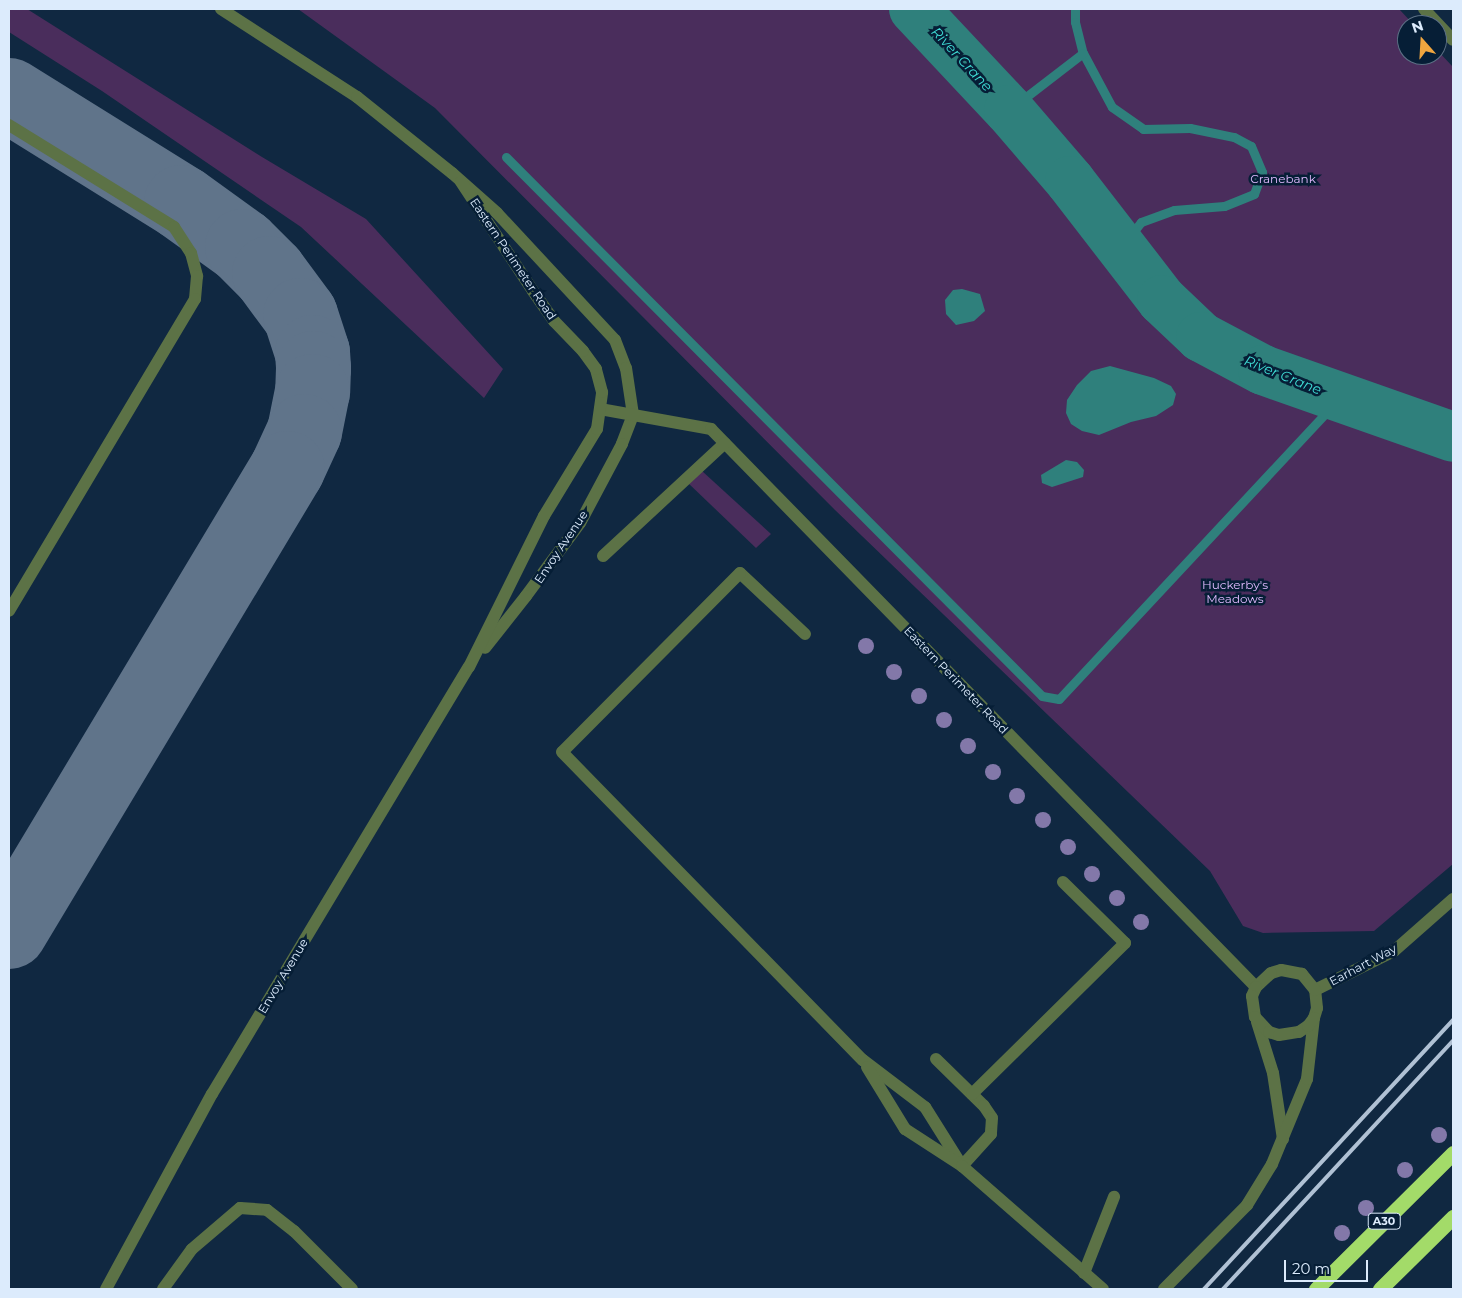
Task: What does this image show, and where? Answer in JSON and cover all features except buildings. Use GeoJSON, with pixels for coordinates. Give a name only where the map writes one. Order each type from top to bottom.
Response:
{"type":"FeatureCollection","features":[{"type":"Feature","properties":{"kind":"highway","name":"A30"},"geometry":{"type":"LineString","coordinates":[[1316,1289],[1453,1153]]}},
{"type":"Feature","properties":{"kind":"highway"},"geometry":{"type":"LineString","coordinates":[[1380,1289],[1453,1216]]}},
{"type":"Feature","properties":{"kind":"street","name":"Eastern Perimeter Road"},"geometry":{"type":"LineString","coordinates":[[221,9],[357,97],[497,213],[615,340],[626,368],[633,415]]}},
{"type":"Feature","properties":{"kind":"street"},"geometry":{"type":"LineString","coordinates":[[1424,9],[1453,40]]}},
{"type":"Feature","properties":{"kind":"street"},"geometry":{"type":"LineString","coordinates":[[9,125],[174,227],[191,252],[197,276],[195,299],[9,611]]}},
{"type":"Feature","properties":{"kind":"street","name":"Eastern Perimeter Road"},"geometry":{"type":"LineString","coordinates":[[461,182],[532,291],[554,321],[583,351],[596,369],[602,392],[600,409],[711,428],[1256,987]]}},
{"type":"Feature","properties":{"kind":"street","name":"Envoy Avenue"},"geometry":{"type":"LineString","coordinates":[[106,1289],[212,1094],[469,667],[544,516],[596,430],[600,409]]}},
{"type":"Feature","properties":{"kind":"street","name":"Envoy Avenue"},"geometry":{"type":"LineString","coordinates":[[469,667],[526,596],[580,523],[622,444],[633,415]]}},
{"type":"Feature","properties":{"kind":"street"},"geometry":{"type":"LineString","coordinates":[[603,556],[725,443]]}},
{"type":"Feature","properties":{"kind":"street"},"geometry":{"type":"LineString","coordinates":[[805,634],[740,573],[562,752],[863,1060],[925,1107],[962,1166]]}},
{"type":"Feature","properties":{"kind":"street"},"geometry":{"type":"LineString","coordinates":[[972,1094],[1125,943],[1063,882]]}},
{"type":"Feature","properties":{"kind":"street","name":"Earhart Way"},"geometry":{"type":"LineString","coordinates":[[1315,990],[1394,950],[1453,899]]}},
{"type":"Feature","properties":{"kind":"street"},"geometry":{"type":"LineString","coordinates":[[1164,1289],[1247,1205],[1272,1164],[1283,1139],[1307,1079],[1314,1018],[1317,1008],[1315,990],[1310,981],[1302,974],[1282,970],[1271,973],[1256,987],[1252,996],[1255,1017],[1273,1074],[1283,1139]]}},
{"type":"Feature","properties":{"kind":"street"},"geometry":{"type":"LineString","coordinates":[[1255,1017],[1265,1029],[1279,1036],[1299,1032],[1308,1026],[1314,1018]]}},
{"type":"Feature","properties":{"kind":"street"},"geometry":{"type":"LineString","coordinates":[[863,1060],[905,1129],[962,1166],[1103,1289]]}},
{"type":"Feature","properties":{"kind":"street"},"geometry":{"type":"LineString","coordinates":[[936,1060],[984,1106],[992,1118],[990,1134],[962,1166]]}},
{"type":"Feature","properties":{"kind":"street"},"geometry":{"type":"LineString","coordinates":[[1084,1272],[1114,1197]]}},
{"type":"Feature","properties":{"kind":"street"},"geometry":{"type":"LineString","coordinates":[[162,1289],[192,1249],[240,1208],[267,1210],[294,1231],[352,1289]]}},
{"type":"Feature","properties":{"kind":"green space"},"geometry":{"type":"Polygon","coordinates":[[[9,9],[27,9],[262,157],[366,219],[503,369],[484,398],[301,227],[102,91],[9,32],[9,9]]]}},
{"type":"Feature","properties":{"kind":"green space","name":"Huckerby's Meadows"},"geometry":{"type":"Polygon","coordinates":[[[298,9],[1399,9],[1405,15],[1397,15],[1397,65],[1447,65],[1447,61],[1453,67],[1453,864],[1374,931],[1263,933],[1243,926],[1210,871],[835,510],[435,108],[298,9]]]}},
{"type":"Feature","properties":{"kind":"green space"},"geometry":{"type":"Polygon","coordinates":[[[702,471],[771,534],[756,548],[687,482],[702,471]]]}},
{"type":"Feature","properties":{"kind":"shaded area"},"geometry":{"type":"Polygon","coordinates":[[[962,289],[980,294],[985,311],[974,321],[956,325],[946,314],[945,300],[953,290],[962,289]]]}},
{"type":"Feature","properties":{"kind":"shaded area"},"geometry":{"type":"Polygon","coordinates":[[[1110,366],[1154,378],[1171,386],[1176,394],[1173,405],[1156,416],[1131,422],[1099,435],[1082,431],[1071,424],[1066,413],[1067,400],[1077,385],[1091,371],[1110,366]]]}},
{"type":"Feature","properties":{"kind":"shaded area"},"geometry":{"type":"Polygon","coordinates":[[[1066,460],[1077,462],[1084,470],[1083,477],[1052,487],[1042,483],[1041,475],[1066,460]]]}},
{"type":"Feature","properties":{"kind":"waterway","name":"River Crane"},"geometry":{"type":"LineString","coordinates":[[914,9],[1009,110],[1070,181],[1162,300],[1201,337],[1263,370],[1453,437]]}},
{"type":"Feature","properties":{"kind":"waterway","name":"River Crane"},"geometry":{"type":"LineString","coordinates":[[1075,9],[1075,22],[1083,53],[1112,107],[1143,129],[1190,128],[1234,137],[1251,146],[1262,172],[1254,194],[1224,206],[1174,210],[1141,222],[1121,248]]}},
{"type":"Feature","properties":{"kind":"waterway","name":"River Crane"},"geometry":{"type":"LineString","coordinates":[[1009,110],[1083,53]]}},
{"type":"Feature","properties":{"kind":"waterway"},"geometry":{"type":"LineString","coordinates":[[506,157],[1042,696],[1059,699],[1341,397]]}},
{"type":"Feature","properties":{"kind":"taxiway"},"geometry":{"type":"LineString","coordinates":[[9,95],[181,202],[242,246],[269,273],[300,315],[312,352],[313,368],[312,391],[304,431],[287,468],[9,931]]}},
{"type":"Feature","properties":{"kind":"railway"},"geometry":{"type":"LineString","coordinates":[[1204,1289],[1453,1020]]}},
{"type":"Feature","properties":{"kind":"railway"},"geometry":{"type":"LineString","coordinates":[[1223,1289],[1453,1041]]}},
{"type":"Feature","properties":{"kind":"park label","name":"Cranebank"},"geometry":{"type":"Point","coordinates":[1283,179]}}]}
